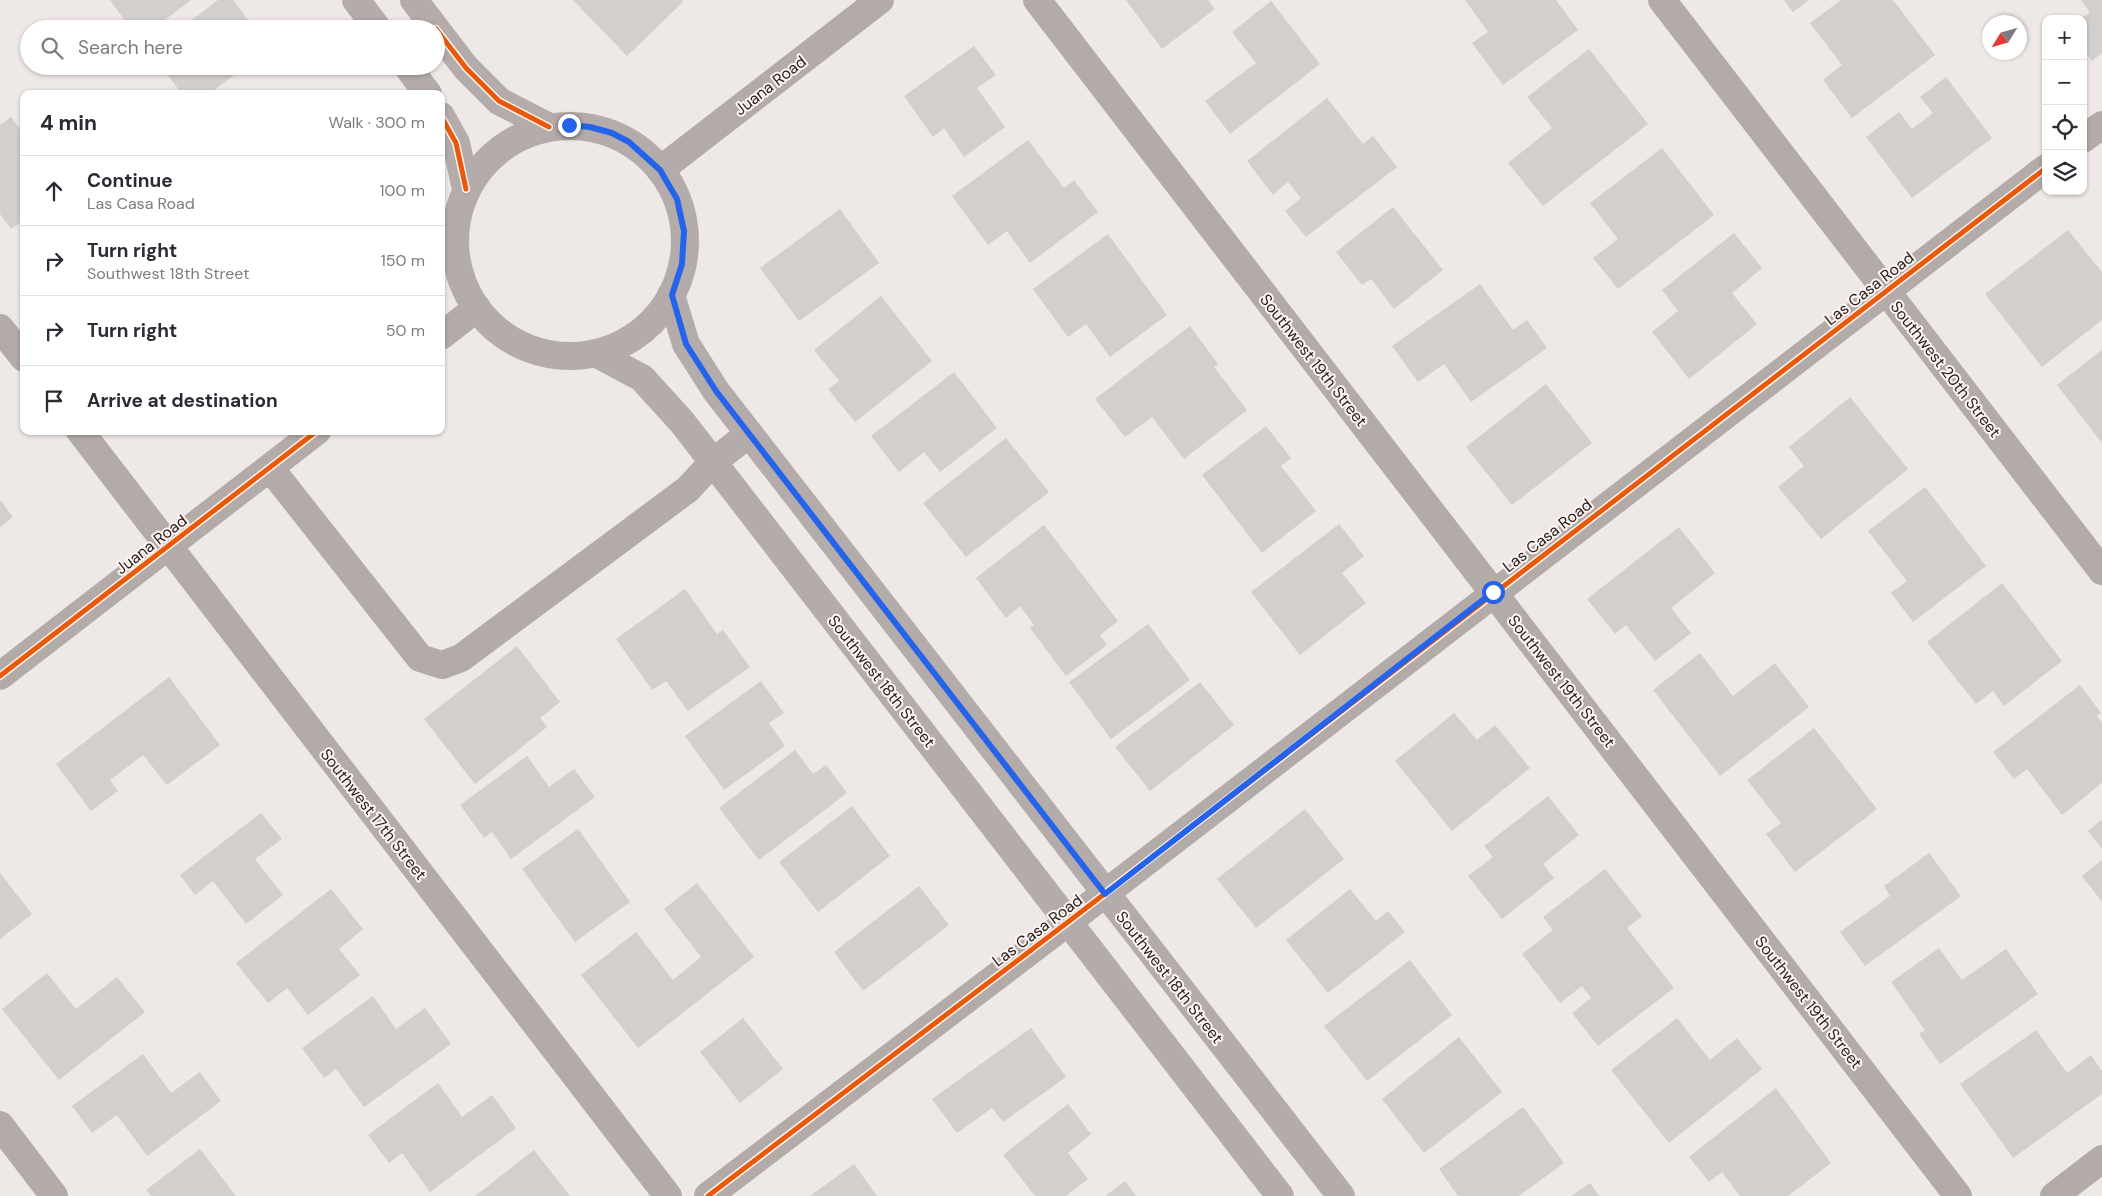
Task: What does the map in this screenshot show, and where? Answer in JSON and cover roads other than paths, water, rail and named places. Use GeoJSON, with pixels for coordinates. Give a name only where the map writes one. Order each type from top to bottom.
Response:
{"type":"FeatureCollection","features":[{"type":"Feature","properties":{"kind":"main road"},"geometry":{"type":"LineString","coordinates":[[356,0],[371,20]]}},
{"type":"Feature","properties":{"kind":"main road"},"geometry":{"type":"LineString","coordinates":[[414,0],[429,20]]}},
{"type":"Feature","properties":{"kind":"main road"},"geometry":{"type":"LineString","coordinates":[[445,41],[466,68],[499,101],[549,127]]}},
{"type":"Feature","properties":{"kind":"main road"},"geometry":{"type":"LineString","coordinates":[[414,75],[425,90]]}},
{"type":"Feature","properties":{"kind":"main road"},"geometry":{"type":"LineString","coordinates":[[445,123],[456,143],[466,189]]}},
{"type":"Feature","properties":{"kind":"main road"},"geometry":{"type":"LineString","coordinates":[[569,125],[590,127],[612,133],[629,142],[660,170],[677,199],[684,231],[682,264],[672,295],[658,315],[640,333],[619,345],[595,353],[568,356],[542,352],[517,343],[495,328],[477,308],[462,280],[455,250],[456,219],[466,189],[481,166],[500,148],[523,135],[549,127],[569,125]]}},
{"type":"Feature","properties":{"kind":"main road","name":"Southwest 18th Street"},"geometry":{"type":"LineString","coordinates":[[672,295],[686,344],[716,391],[1341,1196]]}},
{"type":"Feature","properties":{"kind":"main road","name":"Southwest 18th Street"},"geometry":{"type":"LineString","coordinates":[[595,353],[642,378],[682,422],[1280,1196]]}},
{"type":"Feature","properties":{"kind":"main road"},"geometry":{"type":"LineString","coordinates":[[713,462],[749,434]]}},
{"type":"Feature","properties":{"kind":"street","name":"Juana Road"},"geometry":{"type":"LineString","coordinates":[[660,170],[880,0]]}},
{"type":"Feature","properties":{"kind":"street","name":"Southwest 19th Street"},"geometry":{"type":"LineString","coordinates":[[1037,0],[1958,1196]]}},
{"type":"Feature","properties":{"kind":"street","name":"Southwest 20th Street"},"geometry":{"type":"LineString","coordinates":[[1662,0],[2102,571]]}},
{"type":"Feature","properties":{"kind":"street"},"geometry":{"type":"LineString","coordinates":[[2087,136],[2102,125]]}},
{"type":"Feature","properties":{"kind":"street","name":"Las Casa Road"},"geometry":{"type":"LineString","coordinates":[[708,1196],[1105,894],[1493,592],[2042,171]]}},
{"type":"Feature","properties":{"kind":"street"},"geometry":{"type":"LineString","coordinates":[[445,333],[477,308]]}},
{"type":"Feature","properties":{"kind":"street"},"geometry":{"type":"LineString","coordinates":[[0,328],[20,353]]}},
{"type":"Feature","properties":{"kind":"street","name":"Southwest 17th Street"},"geometry":{"type":"LineString","coordinates":[[83,435],[668,1196]]}},
{"type":"Feature","properties":{"kind":"street","name":"Juana Road"},"geometry":{"type":"LineString","coordinates":[[0,676],[312,435]]}},
{"type":"Feature","properties":{"kind":"street"},"geometry":{"type":"LineString","coordinates":[[270,468],[420,658],[442,665],[461,658],[688,489],[713,462]]}},
{"type":"Feature","properties":{"kind":"street"},"geometry":{"type":"LineString","coordinates":[[0,1125],[54,1196]]}},
{"type":"Feature","properties":{"kind":"street"},"geometry":{"type":"LineString","coordinates":[[2054,1196],[2102,1159]]}}]}
